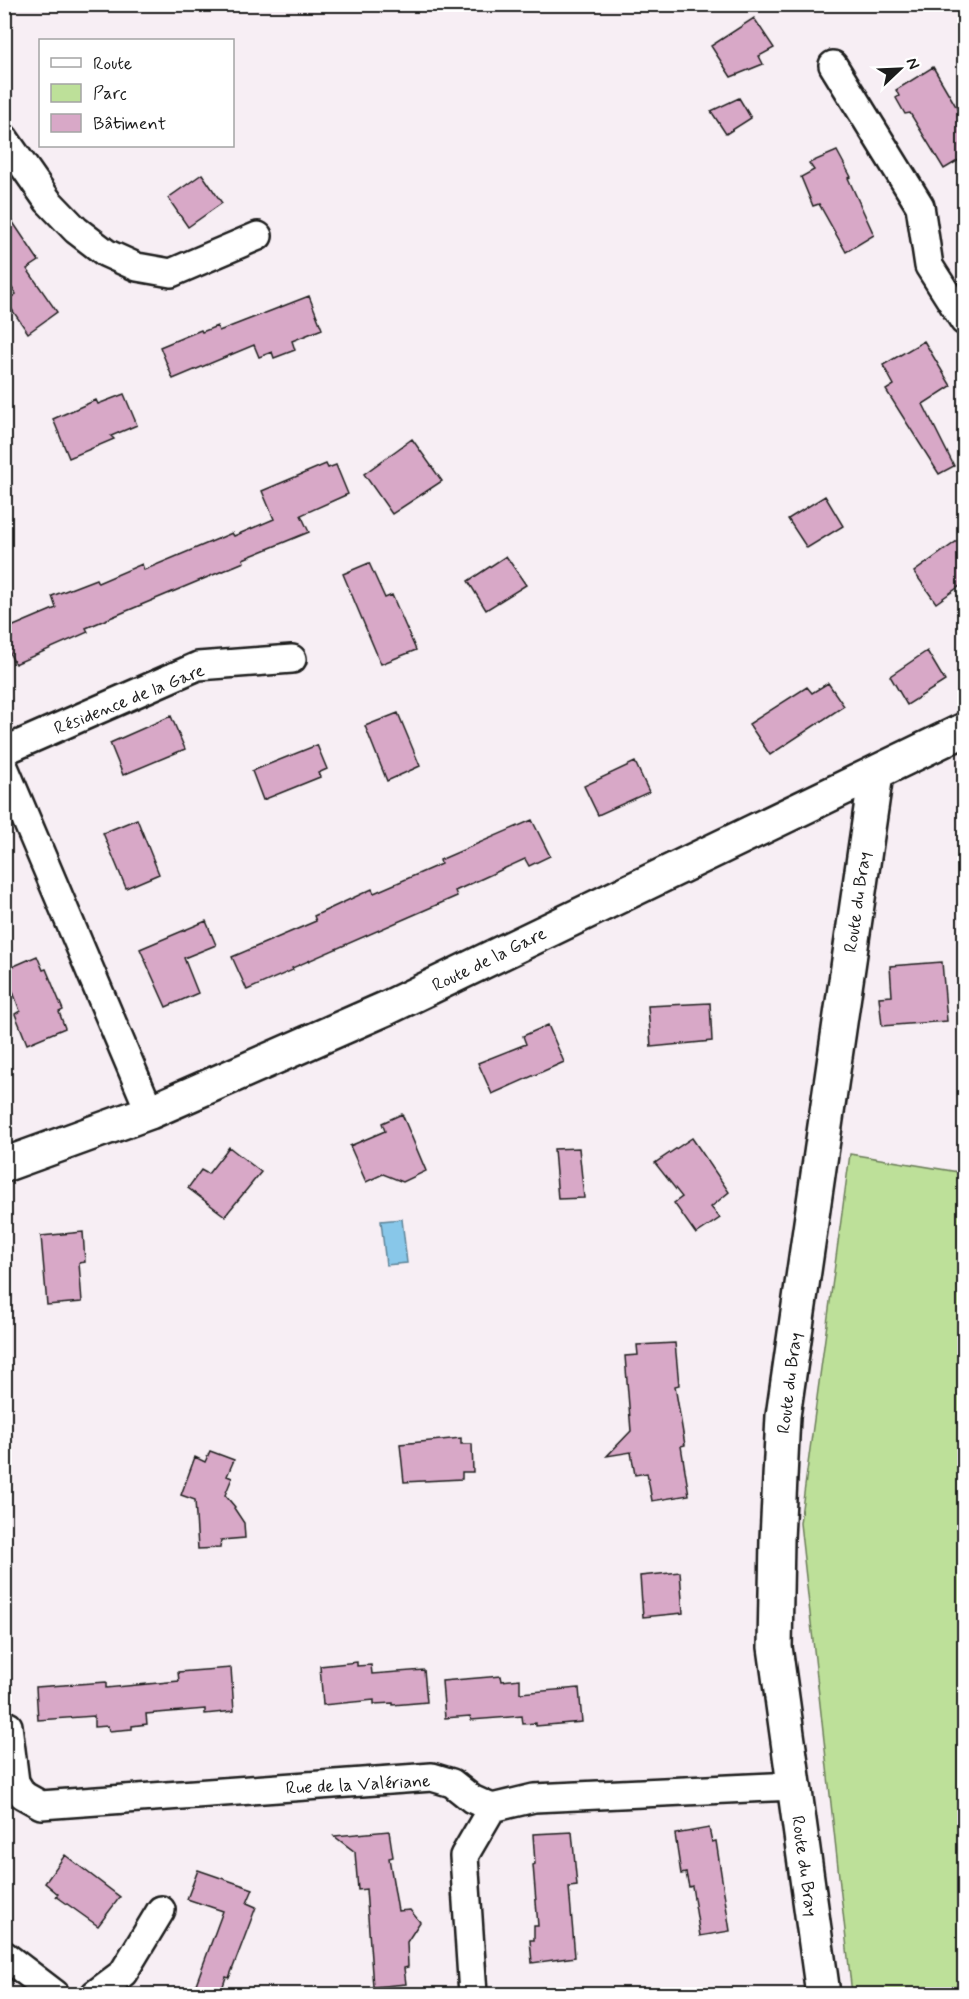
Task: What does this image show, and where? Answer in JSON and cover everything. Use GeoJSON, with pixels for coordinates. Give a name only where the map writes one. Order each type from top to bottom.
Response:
{"type":"FeatureCollection","features":[{"type":"Feature","properties":{"kind":"street"},"geometry":{"type":"LineString","coordinates":[[833,65],[920,206],[929,266],[964,321]]}},
{"type":"Feature","properties":{"kind":"street"},"geometry":{"type":"LineString","coordinates":[[4,138],[48,201],[76,230],[106,253],[137,267],[171,273],[258,236]]}},
{"type":"Feature","properties":{"kind":"street","name":"Résidence de la Gare"},"geometry":{"type":"LineString","coordinates":[[4,751],[198,666],[292,658]]}},
{"type":"Feature","properties":{"kind":"street","name":"Route de la Gare"},"geometry":{"type":"LineString","coordinates":[[4,1165],[150,1112],[387,1008],[964,730]]}},
{"type":"Feature","properties":{"kind":"street"},"geometry":{"type":"LineString","coordinates":[[4,767],[150,1112]]}},
{"type":"Feature","properties":{"kind":"street","name":"Route du Bray"},"geometry":{"type":"LineString","coordinates":[[823,1995],[775,1647],[783,1416],[876,774]]}},
{"type":"Feature","properties":{"kind":"street","name":"Rue de la Valériane"},"geometry":{"type":"LineString","coordinates":[[8,1726],[15,1782],[24,1795],[41,1805],[432,1777],[452,1783],[472,1799],[492,1808]]}},
{"type":"Feature","properties":{"kind":"street"},"geometry":{"type":"LineString","coordinates":[[473,1995],[464,1856],[492,1808],[534,1798],[794,1786]]}},
{"type":"Feature","properties":{"kind":"street"},"geometry":{"type":"LineString","coordinates":[[95,1995],[123,1973],[161,1910]]}},
{"type":"Feature","properties":{"kind":"street"},"geometry":{"type":"LineString","coordinates":[[4,1955],[55,1995]]}},
{"type":"Feature","properties":{"kind":"green space"},"geometry":{"type":"Polygon","coordinates":[[[850,1154],[964,1173],[964,1994],[852,1994],[800,1523],[850,1154]]]}},
{"type":"Feature","properties":{"kind":"water"},"geometry":{"type":"Polygon","coordinates":[[[402,1219],[407,1263],[386,1265],[381,1221],[402,1219]]]}},
{"type":"Feature","properties":{"kind":"building"},"geometry":{"type":"Polygon","coordinates":[[[754,18],[774,48],[759,56],[763,64],[731,77],[711,46],[754,18]]]}},
{"type":"Feature","properties":{"kind":"building"},"geometry":{"type":"Polygon","coordinates":[[[933,67],[964,120],[964,157],[944,169],[910,113],[905,114],[896,98],[899,96],[896,90],[933,67]]]}},
{"type":"Feature","properties":{"kind":"building"},"geometry":{"type":"Polygon","coordinates":[[[739,98],[751,118],[726,134],[711,111],[739,98]]]}},
{"type":"Feature","properties":{"kind":"building"},"geometry":{"type":"Polygon","coordinates":[[[837,151],[851,177],[848,178],[874,235],[846,252],[819,204],[813,206],[801,177],[814,170],[809,163],[837,151]]]}},
{"type":"Feature","properties":{"kind":"building"},"geometry":{"type":"Polygon","coordinates":[[[202,174],[222,203],[188,227],[168,198],[202,174]]]}},
{"type":"Feature","properties":{"kind":"building"},"geometry":{"type":"Polygon","coordinates":[[[4,209],[39,261],[27,269],[57,312],[28,333],[6,301],[16,294],[8,282],[4,285],[4,209]]]}},
{"type":"Feature","properties":{"kind":"building"},"geometry":{"type":"Polygon","coordinates":[[[309,296],[322,329],[292,341],[295,350],[274,358],[272,352],[259,357],[254,345],[173,379],[160,347],[201,330],[202,332],[217,326],[219,331],[309,296]]]}},
{"type":"Feature","properties":{"kind":"building"},"geometry":{"type":"Polygon","coordinates":[[[924,341],[951,386],[923,404],[954,466],[939,474],[886,390],[894,385],[883,365],[924,341]]]}},
{"type":"Feature","properties":{"kind":"building"},"geometry":{"type":"Polygon","coordinates":[[[124,394],[137,425],[111,436],[114,439],[69,458],[53,419],[96,400],[98,404],[124,394]]]}},
{"type":"Feature","properties":{"kind":"building"},"geometry":{"type":"Polygon","coordinates":[[[412,439],[442,481],[392,514],[364,474],[412,439]]]}},
{"type":"Feature","properties":{"kind":"building"},"geometry":{"type":"Polygon","coordinates":[[[326,464],[328,468],[336,465],[348,494],[301,515],[309,532],[243,559],[244,562],[86,628],[88,632],[15,664],[4,642],[4,630],[56,608],[52,596],[96,579],[98,583],[142,564],[144,570],[232,533],[234,536],[274,519],[262,491],[326,464]]]}},
{"type":"Feature","properties":{"kind":"building"},"geometry":{"type":"Polygon","coordinates":[[[825,496],[843,526],[807,548],[788,519],[825,496]]]}},
{"type":"Feature","properties":{"kind":"building"},"geometry":{"type":"Polygon","coordinates":[[[964,536],[964,583],[936,603],[914,572],[964,536]]]}},
{"type":"Feature","properties":{"kind":"building"},"geometry":{"type":"Polygon","coordinates":[[[506,556],[526,585],[486,610],[468,581],[506,556]]]}},
{"type":"Feature","properties":{"kind":"building"},"geometry":{"type":"Polygon","coordinates":[[[369,563],[385,598],[392,595],[416,650],[381,664],[343,574],[369,563]]]}},
{"type":"Feature","properties":{"kind":"building"},"geometry":{"type":"Polygon","coordinates":[[[927,651],[945,681],[907,705],[890,676],[927,651]]]}},
{"type":"Feature","properties":{"kind":"building"},"geometry":{"type":"Polygon","coordinates":[[[828,683],[844,706],[770,755],[749,724],[807,687],[812,693],[828,683]]]}},
{"type":"Feature","properties":{"kind":"building"},"geometry":{"type":"Polygon","coordinates":[[[398,713],[420,766],[387,781],[365,726],[398,713]]]}},
{"type":"Feature","properties":{"kind":"building"},"geometry":{"type":"Polygon","coordinates":[[[171,716],[185,749],[123,775],[110,743],[171,716]]]}},
{"type":"Feature","properties":{"kind":"building"},"geometry":{"type":"Polygon","coordinates":[[[317,745],[327,769],[318,773],[320,777],[263,800],[252,771],[317,745]]]}},
{"type":"Feature","properties":{"kind":"building"},"geometry":{"type":"Polygon","coordinates":[[[635,762],[649,792],[598,815],[584,786],[635,762]]]}},
{"type":"Feature","properties":{"kind":"building"},"geometry":{"type":"Polygon","coordinates":[[[137,819],[159,874],[126,888],[103,833],[137,819]]]}},
{"type":"Feature","properties":{"kind":"building"},"geometry":{"type":"Polygon","coordinates":[[[532,820],[550,856],[529,866],[525,859],[455,891],[457,896],[247,990],[232,957],[316,921],[314,916],[372,889],[374,893],[441,864],[440,860],[532,820]]]}},
{"type":"Feature","properties":{"kind":"building"},"geometry":{"type":"Polygon","coordinates":[[[206,921],[216,945],[184,958],[198,993],[166,1007],[140,949],[206,921]]]}},
{"type":"Feature","properties":{"kind":"building"},"geometry":{"type":"Polygon","coordinates":[[[37,956],[43,970],[46,969],[63,1010],[59,1012],[65,1028],[27,1044],[15,1014],[20,1011],[5,970],[37,956]]]}},
{"type":"Feature","properties":{"kind":"building"},"geometry":{"type":"Polygon","coordinates":[[[942,962],[947,1021],[882,1026],[879,997],[892,996],[890,966],[942,962]]]}},
{"type":"Feature","properties":{"kind":"building"},"geometry":{"type":"Polygon","coordinates":[[[710,1003],[712,1041],[651,1047],[648,1006],[710,1003]]]}},
{"type":"Feature","properties":{"kind":"building"},"geometry":{"type":"Polygon","coordinates":[[[548,1025],[564,1062],[492,1094],[478,1063],[526,1044],[523,1036],[548,1025]]]}},
{"type":"Feature","properties":{"kind":"building"},"geometry":{"type":"Polygon","coordinates":[[[402,1114],[426,1171],[403,1182],[383,1174],[366,1182],[350,1146],[385,1131],[382,1123],[402,1114]]]}},
{"type":"Feature","properties":{"kind":"building"},"geometry":{"type":"Polygon","coordinates":[[[692,1138],[729,1192],[711,1207],[720,1218],[696,1234],[674,1203],[682,1197],[655,1163],[692,1138]]]}},
{"type":"Feature","properties":{"kind":"building"},"geometry":{"type":"Polygon","coordinates":[[[229,1147],[261,1172],[225,1216],[188,1188],[201,1170],[208,1174],[229,1147]]]}},
{"type":"Feature","properties":{"kind":"building"},"geometry":{"type":"Polygon","coordinates":[[[579,1148],[584,1198],[558,1199],[554,1149],[579,1148]]]}},
{"type":"Feature","properties":{"kind":"building"},"geometry":{"type":"Polygon","coordinates":[[[83,1232],[85,1262],[79,1263],[82,1302],[47,1305],[41,1236],[83,1232]]]}},
{"type":"Feature","properties":{"kind":"building"},"geometry":{"type":"Polygon","coordinates":[[[675,1343],[679,1385],[675,1386],[685,1445],[681,1446],[689,1495],[652,1501],[647,1473],[635,1475],[631,1452],[607,1456],[631,1431],[625,1356],[638,1355],[637,1345],[675,1343]]]}},
{"type":"Feature","properties":{"kind":"building"},"geometry":{"type":"Polygon","coordinates":[[[461,1438],[461,1444],[472,1444],[473,1472],[462,1472],[462,1479],[404,1482],[400,1444],[461,1438]]]}},
{"type":"Feature","properties":{"kind":"building"},"geometry":{"type":"Polygon","coordinates":[[[210,1451],[234,1460],[227,1476],[232,1478],[225,1495],[244,1523],[245,1538],[221,1540],[220,1548],[198,1549],[195,1500],[181,1495],[195,1457],[205,1462],[210,1451]]]}},
{"type":"Feature","properties":{"kind":"building"},"geometry":{"type":"Polygon","coordinates":[[[680,1572],[683,1613],[643,1617],[640,1576],[680,1572]]]}},
{"type":"Feature","properties":{"kind":"building"},"geometry":{"type":"Polygon","coordinates":[[[357,1662],[357,1666],[371,1665],[372,1674],[424,1670],[427,1702],[393,1705],[393,1703],[374,1704],[374,1700],[323,1705],[320,1666],[357,1662]]]}},
{"type":"Feature","properties":{"kind":"building"},"geometry":{"type":"Polygon","coordinates":[[[231,1668],[234,1711],[205,1714],[205,1709],[146,1714],[147,1724],[132,1726],[132,1729],[109,1731],[108,1726],[94,1727],[94,1716],[38,1720],[36,1687],[106,1682],[106,1688],[179,1681],[178,1672],[231,1668]]]}},
{"type":"Feature","properties":{"kind":"building"},"geometry":{"type":"Polygon","coordinates":[[[501,1676],[502,1681],[520,1679],[520,1693],[579,1688],[582,1722],[536,1726],[536,1723],[523,1724],[522,1716],[471,1720],[470,1716],[445,1718],[442,1681],[501,1676]]]}},
{"type":"Feature","properties":{"kind":"building"},"geometry":{"type":"Polygon","coordinates":[[[709,1828],[712,1842],[716,1841],[730,1931],[700,1936],[692,1886],[689,1887],[686,1873],[681,1874],[675,1834],[709,1828]]]}},
{"type":"Feature","properties":{"kind":"building"},"geometry":{"type":"Polygon","coordinates":[[[389,1831],[393,1857],[389,1858],[398,1911],[410,1910],[420,1922],[407,1942],[408,1967],[404,1968],[406,1984],[373,1987],[366,1889],[358,1890],[355,1852],[334,1836],[389,1831]]]}},
{"type":"Feature","properties":{"kind":"building"},"geometry":{"type":"Polygon","coordinates":[[[572,1832],[577,1886],[569,1887],[575,1957],[532,1963],[530,1940],[534,1940],[534,1926],[538,1926],[533,1834],[572,1832]]]}},
{"type":"Feature","properties":{"kind":"building"},"geometry":{"type":"Polygon","coordinates":[[[65,1855],[120,1897],[98,1926],[56,1896],[58,1894],[45,1883],[65,1855]]]}},
{"type":"Feature","properties":{"kind":"building"},"geometry":{"type":"Polygon","coordinates":[[[198,1870],[253,1889],[247,1903],[256,1907],[229,1978],[226,1977],[220,1995],[192,1995],[223,1911],[187,1899],[198,1870]]]}}]}
